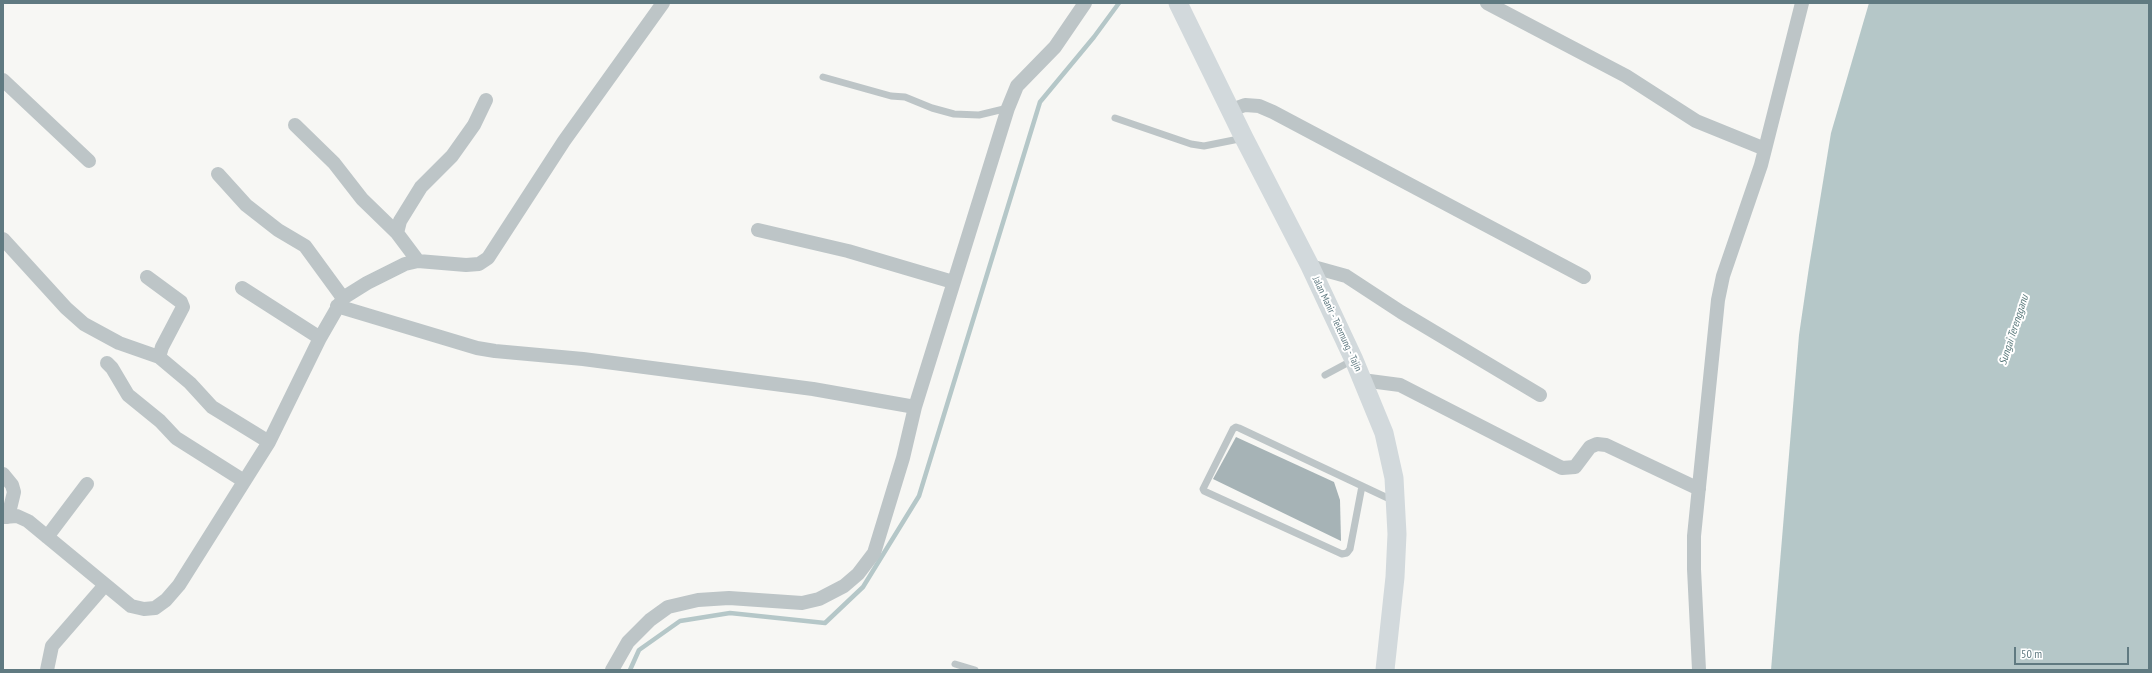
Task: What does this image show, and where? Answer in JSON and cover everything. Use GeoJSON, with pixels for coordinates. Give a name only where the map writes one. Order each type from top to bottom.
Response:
{"type":"FeatureCollection","features":[{"type":"Feature","properties":{"kind":"main road","name":"Jalan Manir - Telemung - Tajin"},"geometry":{"type":"LineString","coordinates":[[1178,3],[1244,138],[1310,266],[1354,360],[1384,433],[1394,478],[1396,502],[1395,577],[1385,670]]}},
{"type":"Feature","properties":{"kind":"street"},"geometry":{"type":"LineString","coordinates":[[3,474],[12,485],[14,492],[6,517],[17,516],[28,521],[132,606],[144,609],[155,608],[166,600],[179,585],[269,442],[320,338],[340,302],[367,283],[405,264],[418,261],[466,265],[479,264],[488,258],[564,141],[663,3]]}},
{"type":"Feature","properties":{"kind":"street"},"geometry":{"type":"LineString","coordinates":[[612,670],[628,642],[650,620],[668,607],[698,600],[729,598],[802,603],[819,599],[844,586],[858,574],[874,553],[903,458],[915,407],[1008,108],[1017,86],[1055,47],[1085,3]]}},
{"type":"Feature","properties":{"kind":"street"},"geometry":{"type":"LineString","coordinates":[[1487,3],[1626,76],[1696,121],[1765,149]]}},
{"type":"Feature","properties":{"kind":"street"},"geometry":{"type":"LineString","coordinates":[[1699,670],[1694,569],[1694,536],[1718,300],[1723,276],[1765,149],[1802,3]]}},
{"type":"Feature","properties":{"kind":"street"},"geometry":{"type":"LineString","coordinates":[[3,80],[89,161]]}},
{"type":"Feature","properties":{"kind":"street"},"geometry":{"type":"LineString","coordinates":[[397,232],[400,221],[421,187],[452,156],[474,125],[486,100]]}},
{"type":"Feature","properties":{"kind":"street"},"geometry":{"type":"LineString","coordinates":[[1231,110],[1245,105],[1259,106],[1272,112],[1584,277]]}},
{"type":"Feature","properties":{"kind":"street"},"geometry":{"type":"LineString","coordinates":[[294,125],[334,163],[362,199],[397,232],[418,261]]}},
{"type":"Feature","properties":{"kind":"street"},"geometry":{"type":"LineString","coordinates":[[218,174],[246,205],[278,230],[305,246],[340,302],[477,348],[495,351],[583,358],[813,389],[915,407]]}},
{"type":"Feature","properties":{"kind":"street"},"geometry":{"type":"LineString","coordinates":[[758,230],[848,251],[953,282]]}},
{"type":"Feature","properties":{"kind":"street"},"geometry":{"type":"LineString","coordinates":[[3,239],[66,308],[84,324],[119,343],[159,357],[190,383],[212,407],[269,442]]}},
{"type":"Feature","properties":{"kind":"street"},"geometry":{"type":"LineString","coordinates":[[1310,266],[1346,276],[1401,312],[1540,395]]}},
{"type":"Feature","properties":{"kind":"street"},"geometry":{"type":"LineString","coordinates":[[147,276],[181,302],[183,307],[162,347],[159,357]]}},
{"type":"Feature","properties":{"kind":"street"},"geometry":{"type":"LineString","coordinates":[[242,288],[320,338]]}},
{"type":"Feature","properties":{"kind":"street"},"geometry":{"type":"LineString","coordinates":[[107,363],[112,368],[128,394],[160,421],[176,438],[244,481]]}},
{"type":"Feature","properties":{"kind":"street"},"geometry":{"type":"LineString","coordinates":[[1362,380],[1400,385],[1562,468],[1575,467],[1590,447],[1597,444],[1606,445],[1699,489]]}},
{"type":"Feature","properties":{"kind":"street"},"geometry":{"type":"LineString","coordinates":[[47,537],[87,484]]}},
{"type":"Feature","properties":{"kind":"street"},"geometry":{"type":"LineString","coordinates":[[47,670],[52,646],[105,585]]}},
{"type":"Feature","properties":{"kind":"lane"},"geometry":{"type":"LineString","coordinates":[[823,77],[891,96],[905,97],[932,108],[954,114],[990,114],[1008,108]]}},
{"type":"Feature","properties":{"kind":"lane"},"geometry":{"type":"LineString","coordinates":[[1115,118],[1191,144],[1204,146],[1244,138]]}},
{"type":"Feature","properties":{"kind":"lane"},"geometry":{"type":"LineString","coordinates":[[1325,376],[1354,360]]}},
{"type":"Feature","properties":{"kind":"lane"},"geometry":{"type":"LineString","coordinates":[[1362,486],[1350,549],[1347,553],[1342,554],[1204,491],[1233,429],[1236,427],[1362,486],[1396,502]]}},
{"type":"Feature","properties":{"kind":"lane"},"geometry":{"type":"LineString","coordinates":[[955,664],[975,670]]}},
{"type":"Feature","properties":{"kind":"water","name":"Sungai Terengganu"},"geometry":{"type":"Polygon","coordinates":[[[1869,3],[2149,3],[2149,670],[1771,670],[1799,335],[1831,133],[1869,3]]]}},
{"type":"Feature","properties":{"kind":"building"},"geometry":{"type":"Polygon","coordinates":[[[1236,437],[1334,482],[1340,500],[1341,541],[1213,479],[1236,437]]]}},
{"type":"Feature","properties":{"kind":"waterway"},"geometry":{"type":"LineString","coordinates":[[630,670],[639,650],[680,621],[730,613],[825,623],[863,587],[919,496],[1040,102],[1094,37],[1119,3]]}}]}
